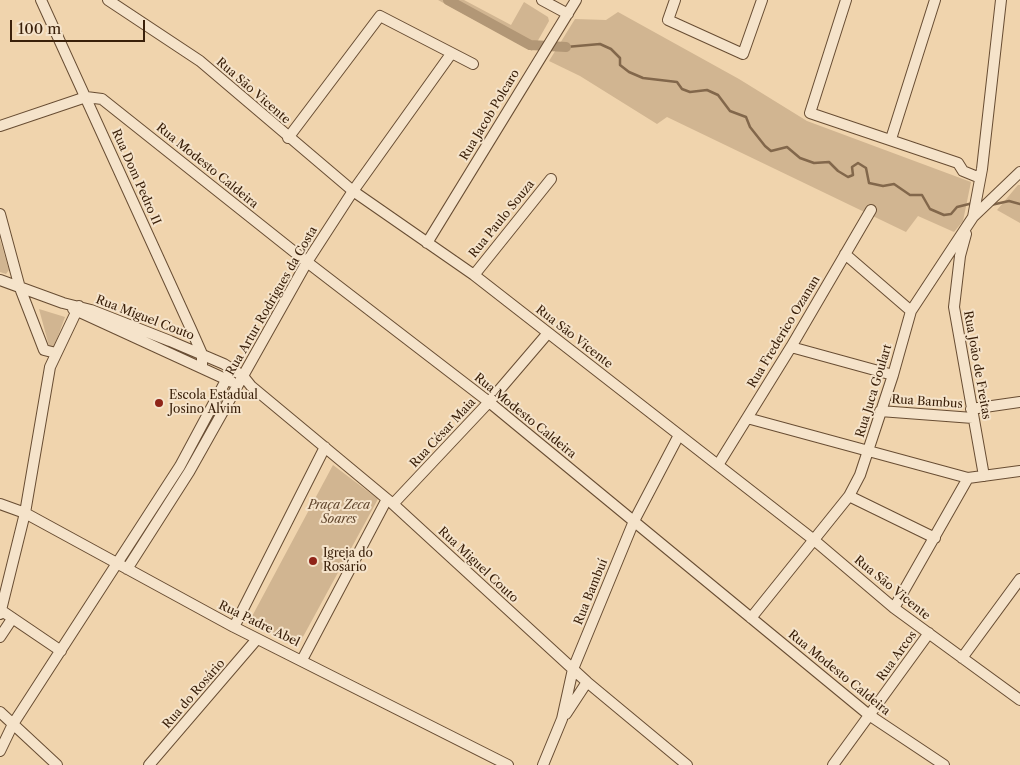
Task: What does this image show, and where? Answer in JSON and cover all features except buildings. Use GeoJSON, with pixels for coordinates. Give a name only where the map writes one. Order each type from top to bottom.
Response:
{"type":"FeatureCollection","features":[{"type":"Feature","properties":{"kind":"street","name":"Rua Dom Pedro II"},"geometry":{"type":"LineString","coordinates":[[41,0],[202,354],[202,367]]}},
{"type":"Feature","properties":{"kind":"street","name":"Rua São Vicente"},"geometry":{"type":"LineString","coordinates":[[108,0],[200,62],[353,191],[427,244],[474,274],[814,540],[894,608],[1020,700]]}},
{"type":"Feature","properties":{"kind":"street"},"geometry":{"type":"LineString","coordinates":[[542,0],[568,14]]}},
{"type":"Feature","properties":{"kind":"street","name":"Rua Jacob Polcaro"},"geometry":{"type":"LineString","coordinates":[[427,244],[540,56],[576,0]]}},
{"type":"Feature","properties":{"kind":"street"},"geometry":{"type":"LineString","coordinates":[[675,0],[668,20],[744,54],[762,0]]}},
{"type":"Feature","properties":{"kind":"street"},"geometry":{"type":"LineString","coordinates":[[846,0],[810,113],[892,139],[958,163],[980,183],[986,194],[1001,190]]}},
{"type":"Feature","properties":{"kind":"street"},"geometry":{"type":"LineString","coordinates":[[892,139],[935,0]]}},
{"type":"Feature","properties":{"kind":"street"},"geometry":{"type":"LineString","coordinates":[[974,217],[980,183],[1001,0]]}},
{"type":"Feature","properties":{"kind":"street"},"geometry":{"type":"LineString","coordinates":[[288,138],[380,16],[472,64]]}},
{"type":"Feature","properties":{"kind":"street","name":"Rua Artur Rodrigues da Costa"},"geometry":{"type":"LineString","coordinates":[[0,751],[13,724],[61,652],[122,567],[241,381],[307,262],[353,191],[451,54]]}},
{"type":"Feature","properties":{"kind":"street"},"geometry":{"type":"LineString","coordinates":[[0,126],[86,97]]}},
{"type":"Feature","properties":{"kind":"street","name":"Rua Modesto Caldeira"},"geometry":{"type":"LineString","coordinates":[[86,97],[102,99],[307,262],[489,402],[870,715],[944,765]]}},
{"type":"Feature","properties":{"kind":"street","name":"Rua Juca Goulart"},"geometry":{"type":"LineString","coordinates":[[751,618],[849,496],[860,476],[893,375],[911,311],[942,261],[968,228],[974,217],[1020,172]]}},
{"type":"Feature","properties":{"kind":"street","name":"Rua Paulo Souza"},"geometry":{"type":"LineString","coordinates":[[474,274],[551,179]]}},
{"type":"Feature","properties":{"kind":"street","name":"Rua Frederico Ozanan"},"geometry":{"type":"LineString","coordinates":[[718,465],[791,347],[871,210]]}},
{"type":"Feature","properties":{"kind":"street"},"geometry":{"type":"LineString","coordinates":[[0,214],[20,288],[50,367]]}},
{"type":"Feature","properties":{"kind":"street","name":"Rua João de Freitas"},"geometry":{"type":"LineString","coordinates":[[968,228],[960,256],[954,307],[984,476]]}},
{"type":"Feature","properties":{"kind":"street"},"geometry":{"type":"LineString","coordinates":[[844,254],[911,311]]}},
{"type":"Feature","properties":{"kind":"street"},"geometry":{"type":"LineString","coordinates":[[0,280],[78,309],[50,367],[25,513],[1,612],[61,652]]}},
{"type":"Feature","properties":{"kind":"street","name":"Rua Miguel Couto"},"geometry":{"type":"LineString","coordinates":[[78,309],[174,342],[202,354],[232,369],[241,381]]}},
{"type":"Feature","properties":{"kind":"street","name":"Rua Miguel Couto"},"geometry":{"type":"LineString","coordinates":[[78,309],[227,380],[241,381],[251,386],[390,501],[672,761],[688,765]]}},
{"type":"Feature","properties":{"kind":"street"},"geometry":{"type":"LineString","coordinates":[[172,354],[177,351],[174,342],[186,336],[191,329]]}},
{"type":"Feature","properties":{"kind":"street","name":"Rua César Maia"},"geometry":{"type":"LineString","coordinates":[[390,501],[489,402],[548,333]]}},
{"type":"Feature","properties":{"kind":"street"},"geometry":{"type":"LineString","coordinates":[[791,347],[893,375]]}},
{"type":"Feature","properties":{"kind":"street"},"geometry":{"type":"LineString","coordinates":[[44,350],[56,353]]}},
{"type":"Feature","properties":{"kind":"street","name":"Rua Artur Rodrigues da Costa"},"geometry":{"type":"LineString","coordinates":[[184,469],[232,369]]}},
{"type":"Feature","properties":{"kind":"street","name":"Rua Bambus"},"geometry":{"type":"LineString","coordinates":[[880,411],[972,413],[1020,402]]}},
{"type":"Feature","properties":{"kind":"street"},"geometry":{"type":"LineString","coordinates":[[747,418],[968,478],[1020,471]]}},
{"type":"Feature","properties":{"kind":"street","name":"Rua Bambuí"},"geometry":{"type":"LineString","coordinates":[[543,765],[562,719],[573,669],[634,521],[679,434]]}},
{"type":"Feature","properties":{"kind":"street"},"geometry":{"type":"LineString","coordinates":[[234,627],[326,447]]}},
{"type":"Feature","properties":{"kind":"street"},"geometry":{"type":"LineString","coordinates":[[894,608],[968,478]]}},
{"type":"Feature","properties":{"kind":"street"},"geometry":{"type":"LineString","coordinates":[[849,496],[935,538]]}},
{"type":"Feature","properties":{"kind":"street"},"geometry":{"type":"LineString","coordinates":[[302,660],[390,501]]}},
{"type":"Feature","properties":{"kind":"street","name":"Rua Padre Abel"},"geometry":{"type":"LineString","coordinates":[[0,504],[25,513],[234,627],[508,765]]}},
{"type":"Feature","properties":{"kind":"street"},"geometry":{"type":"LineString","coordinates":[[962,658],[1019,583]]}},
{"type":"Feature","properties":{"kind":"street"},"geometry":{"type":"LineString","coordinates":[[0,637],[12,619]]}},
{"type":"Feature","properties":{"kind":"street","name":"Rua Arcos"},"geometry":{"type":"LineString","coordinates":[[833,765],[928,633]]}},
{"type":"Feature","properties":{"kind":"street","name":"Rua do Rosário"},"geometry":{"type":"LineString","coordinates":[[149,765],[257,639]]}},
{"type":"Feature","properties":{"kind":"street"},"geometry":{"type":"LineString","coordinates":[[562,719],[587,682]]}},
{"type":"Feature","properties":{"kind":"street"},"geometry":{"type":"LineString","coordinates":[[0,712],[57,765]]}},
{"type":"Feature","properties":{"kind":"green space"},"geometry":{"type":"Polygon","coordinates":[[[438,0],[464,0],[511,25],[524,2],[548,17],[549,21],[532,51],[438,0]]]}},
{"type":"Feature","properties":{"kind":"green space"},"geometry":{"type":"Polygon","coordinates":[[[618,12],[739,79],[807,121],[971,182],[963,221],[954,232],[918,216],[906,232],[667,117],[657,124],[580,76],[549,61],[575,19],[606,20],[618,12]]]}},
{"type":"Feature","properties":{"kind":"green space"},"geometry":{"type":"Polygon","coordinates":[[[1020,185],[1020,223],[997,210],[1020,185]]]}},
{"type":"Feature","properties":{"kind":"green space"},"geometry":{"type":"Polygon","coordinates":[[[0,239],[9,270],[6,274],[0,272],[0,239]]]}},
{"type":"Feature","properties":{"kind":"green space"},"geometry":{"type":"Polygon","coordinates":[[[39,309],[65,317],[54,347],[49,346],[39,309]]]}},
{"type":"Feature","properties":{"kind":"green space","name":"Praça Zeca Soares"},"geometry":{"type":"Polygon","coordinates":[[[333,465],[378,499],[298,646],[249,622],[333,465]]]}},
{"type":"Feature","properties":{"kind":"waterway"},"geometry":{"type":"LineString","coordinates":[[448,0],[530,45],[566,47]]}},
{"type":"Feature","properties":{"kind":"waterway"},"geometry":{"type":"LineString","coordinates":[[566,47],[600,44],[611,49],[620,58],[620,65],[629,72],[643,78],[677,82],[682,89],[690,92],[707,90],[718,95],[730,111],[746,117],[750,127],[771,151],[787,147],[800,158],[814,163],[829,162],[848,177],[853,175],[852,167],[858,163],[866,168],[869,183],[883,186],[894,184],[910,195],[922,195],[930,209],[944,215],[951,214],[957,207],[973,203]]}},
{"type":"Feature","properties":{"kind":"waterway"},"geometry":{"type":"LineString","coordinates":[[991,205],[1009,201],[1020,204]]}},
{"type":"Feature","properties":{"kind":"place","name":"Escola Estadual Josino Alvim"},"geometry":{"type":"Point","coordinates":[159,403]}},
{"type":"Feature","properties":{"kind":"place","name":"Igreja do Rosário"},"geometry":{"type":"Point","coordinates":[313,561]}}]}
